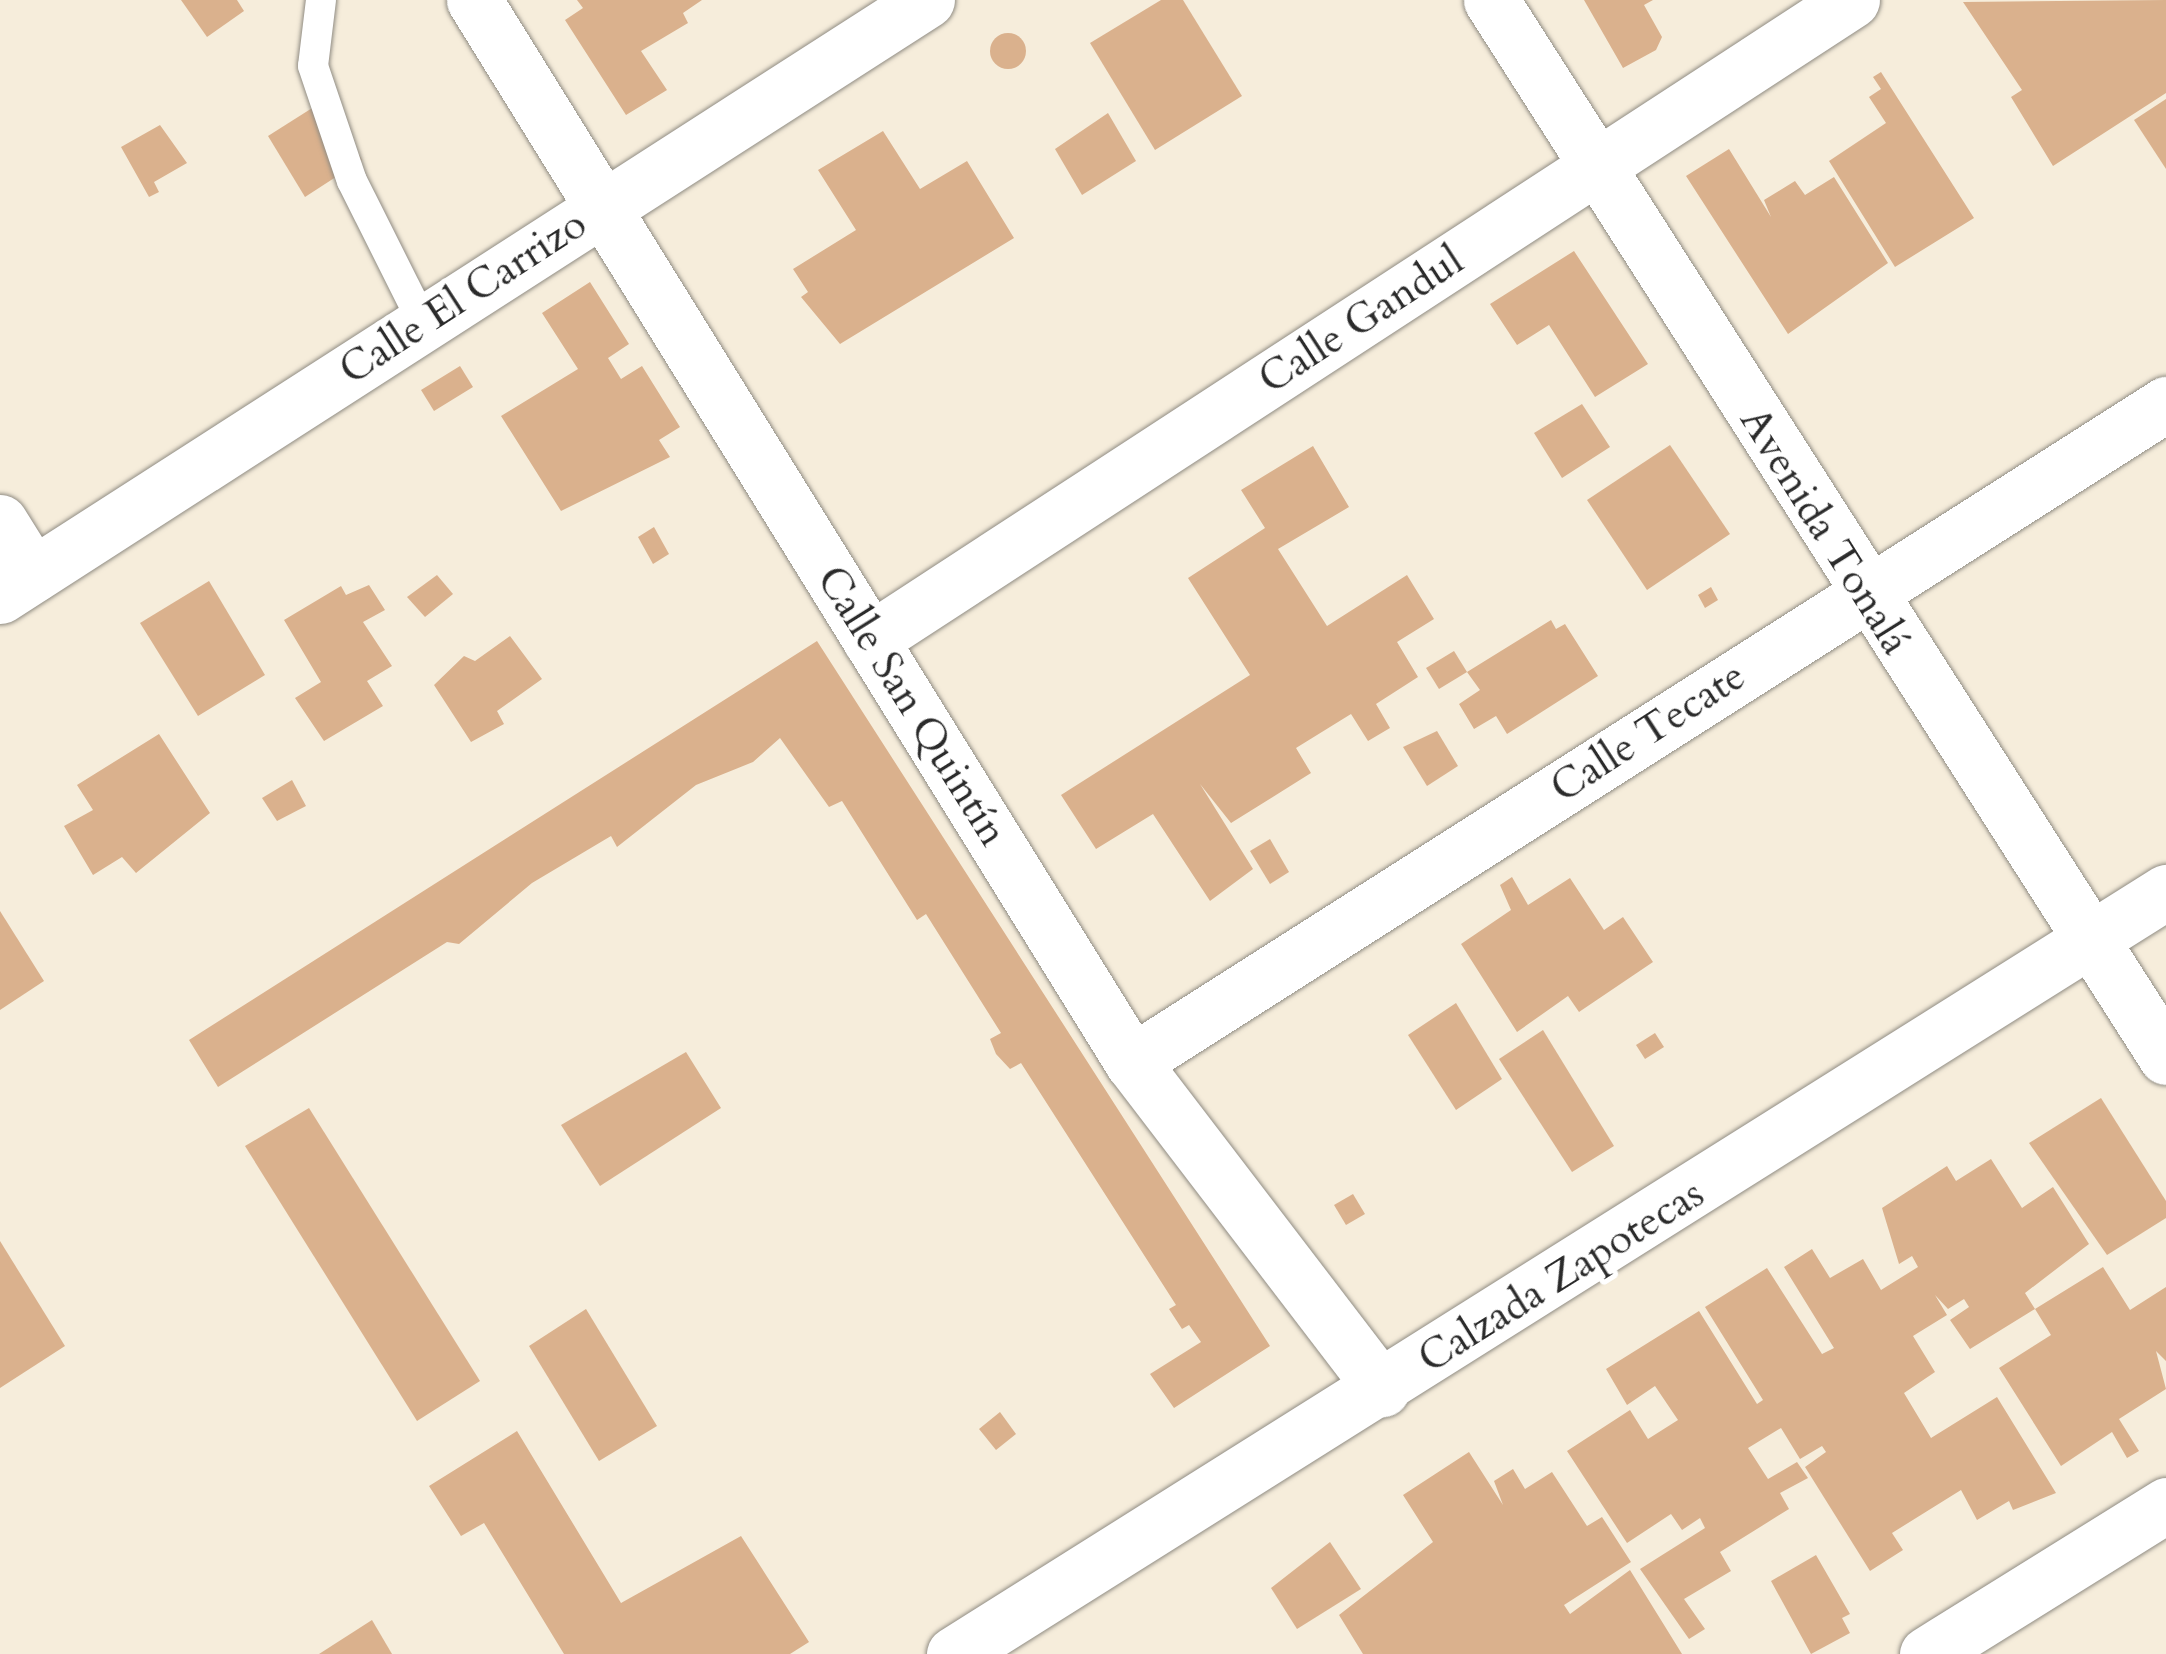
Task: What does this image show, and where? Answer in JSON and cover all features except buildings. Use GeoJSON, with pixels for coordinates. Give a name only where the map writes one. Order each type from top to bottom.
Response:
{"type":"FeatureCollection","features":[{"type":"Feature","properties":{"kind":"street","name":"Calle San Quintín"},"geometry":{"type":"LineString","coordinates":[[474,0],[606,205],[1132,1062],[1382,1389]]}},
{"type":"Feature","properties":{"kind":"street","name":"Calle El Carrizo"},"geometry":{"type":"LineString","coordinates":[[16,586],[927,0]]}},
{"type":"Feature","properties":{"kind":"street","name":"Avenida Tonalá"},"geometry":{"type":"LineString","coordinates":[[1490,0],[1864,594],[2166,1057]]}},
{"type":"Feature","properties":{"kind":"street","name":"Calle Gandul"},"geometry":{"type":"LineString","coordinates":[[870,640],[1852,0]]}},
{"type":"Feature","properties":{"kind":"street","name":"Calle Tecate"},"geometry":{"type":"LineString","coordinates":[[1132,1062],[2166,404]]}},
{"type":"Feature","properties":{"kind":"street"},"geometry":{"type":"LineString","coordinates":[[0,522],[16,586]]}},
{"type":"Feature","properties":{"kind":"street","name":"Calzada Zapotecas"},"geometry":{"type":"LineString","coordinates":[[954,1654],[1382,1389],[2166,892]]}},
{"type":"Feature","properties":{"kind":"street"},"geometry":{"type":"LineString","coordinates":[[1928,1654],[2166,1505]]}},
{"type":"Feature","properties":{"kind":"lane"},"geometry":{"type":"LineString","coordinates":[[321,0],[313,66],[352,181],[424,323]]}}]}
